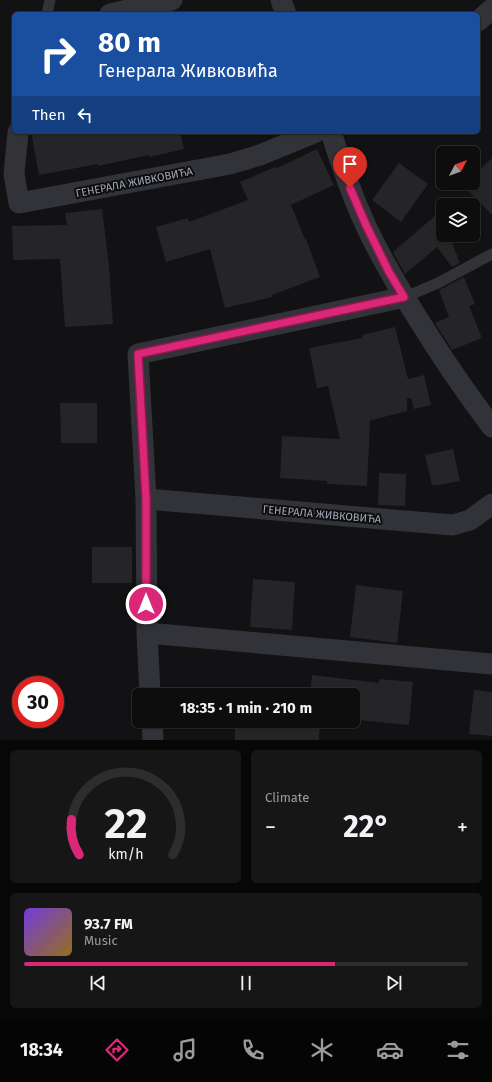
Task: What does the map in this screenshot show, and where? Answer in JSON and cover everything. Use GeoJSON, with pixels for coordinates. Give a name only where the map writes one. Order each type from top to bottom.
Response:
{"type":"FeatureCollection","features":[{"type":"Feature","properties":{"kind":"street"},"geometry":{"type":"LineString","coordinates":[[119,12],[172,0]]}},
{"type":"Feature","properties":{"kind":"street"},"geometry":{"type":"LineString","coordinates":[[281,0],[285,12]]}},
{"type":"Feature","properties":{"kind":"street"},"geometry":{"type":"LineString","coordinates":[[480,19],[492,8]]}},
{"type":"Feature","properties":{"kind":"street","name":"ГЕНЕРАЛА ЖИВКОВИЋА"},"geometry":{"type":"LineString","coordinates":[[18,134],[14,174],[19,203],[230,164],[260,155],[311,134]]}},
{"type":"Feature","properties":{"kind":"street"},"geometry":{"type":"LineString","coordinates":[[332,134],[350,188],[389,272],[439,353],[492,427]]}},
{"type":"Feature","properties":{"kind":"street"},"geometry":{"type":"LineString","coordinates":[[150,688],[147,634],[146,499],[138,354],[404,297]]}},
{"type":"Feature","properties":{"kind":"street","name":"ГЕНЕРАЛА ЖИВКОВИЋА"},"geometry":{"type":"LineString","coordinates":[[146,499],[453,524],[470,520],[492,504]]}},
{"type":"Feature","properties":{"kind":"street"},"geometry":{"type":"LineString","coordinates":[[147,634],[492,664]]}},
{"type":"Feature","properties":{"kind":"street"},"geometry":{"type":"LineString","coordinates":[[152,728],[153,740]]}},
{"type":"Feature","properties":{"kind":"lane"},"geometry":{"type":"LineString","coordinates":[[47,12],[50,0]]}},
{"type":"Feature","properties":{"kind":"lane"},"geometry":{"type":"LineString","coordinates":[[404,297],[438,284],[492,254]]}},
{"type":"Feature","properties":{"kind":"building"},"geometry":{"type":"Polygon","coordinates":[[[31,134],[180,134],[184,149],[150,157],[149,155],[98,166],[98,164],[39,175],[31,134]]]}},
{"type":"Feature","properties":{"kind":"building"},"geometry":{"type":"Polygon","coordinates":[[[317,149],[334,185],[291,205],[306,239],[320,277],[272,295],[272,297],[225,308],[210,249],[166,262],[156,227],[188,218],[189,222],[248,200],[240,182],[275,167],[275,169],[317,149]]]}},
{"type":"Feature","properties":{"kind":"building"},"geometry":{"type":"Polygon","coordinates":[[[492,158],[492,215],[480,203],[480,198],[476,198],[468,190],[480,190],[480,169],[492,158]]]}},
{"type":"Feature","properties":{"kind":"building"},"geometry":{"type":"Polygon","coordinates":[[[399,163],[428,184],[401,222],[372,200],[399,163]]]}},
{"type":"Feature","properties":{"kind":"building"},"geometry":{"type":"Polygon","coordinates":[[[102,209],[109,266],[113,324],[65,327],[60,259],[13,260],[12,226],[67,225],[65,213],[102,209]]]}},
{"type":"Feature","properties":{"kind":"building"},"geometry":{"type":"Polygon","coordinates":[[[436,215],[436,242],[452,242],[460,263],[452,267],[437,247],[405,274],[393,252],[436,215]]]}},
{"type":"Feature","properties":{"kind":"building"},"geometry":{"type":"Polygon","coordinates":[[[464,277],[475,304],[469,306],[482,338],[452,350],[435,323],[449,317],[439,290],[464,277]]]}},
{"type":"Feature","properties":{"kind":"building"},"geometry":{"type":"Polygon","coordinates":[[[395,327],[408,379],[424,375],[431,405],[414,409],[411,398],[407,398],[407,411],[370,421],[367,486],[327,484],[327,481],[280,478],[282,436],[340,439],[328,386],[317,388],[309,348],[362,338],[362,335],[395,327]]]}},
{"type":"Feature","properties":{"kind":"building"},"geometry":{"type":"Polygon","coordinates":[[[60,403],[97,403],[97,443],[61,443],[60,403]]]}},
{"type":"Feature","properties":{"kind":"building"},"geometry":{"type":"Polygon","coordinates":[[[453,449],[460,481],[432,485],[425,455],[453,449]]]}},
{"type":"Feature","properties":{"kind":"building"},"geometry":{"type":"Polygon","coordinates":[[[379,473],[406,474],[405,506],[378,505],[379,473]]]}},
{"type":"Feature","properties":{"kind":"building"},"geometry":{"type":"Polygon","coordinates":[[[92,547],[132,547],[132,583],[92,583],[92,547]]]}},
{"type":"Feature","properties":{"kind":"building"},"geometry":{"type":"Polygon","coordinates":[[[253,579],[295,582],[292,630],[250,627],[253,579]]]}},
{"type":"Feature","properties":{"kind":"building"},"geometry":{"type":"Polygon","coordinates":[[[356,585],[403,591],[397,643],[350,637],[356,585]]]}},
{"type":"Feature","properties":{"kind":"building"},"geometry":{"type":"Polygon","coordinates":[[[312,675],[379,683],[379,679],[413,682],[409,725],[360,720],[360,688],[311,688],[312,675]]]}},
{"type":"Feature","properties":{"kind":"building"},"geometry":{"type":"Polygon","coordinates":[[[474,690],[492,692],[492,736],[469,734],[474,690]]]}},
{"type":"Feature","properties":{"kind":"building"},"geometry":{"type":"Polygon","coordinates":[[[235,728],[320,728],[319,740],[235,740],[235,728]]]}},
{"type":"Feature","properties":{"kind":"route"},"geometry":{"type":"LineString","coordinates":[[146,604],[146,499],[138,354],[404,297],[389,272],[350,188]]}}]}
